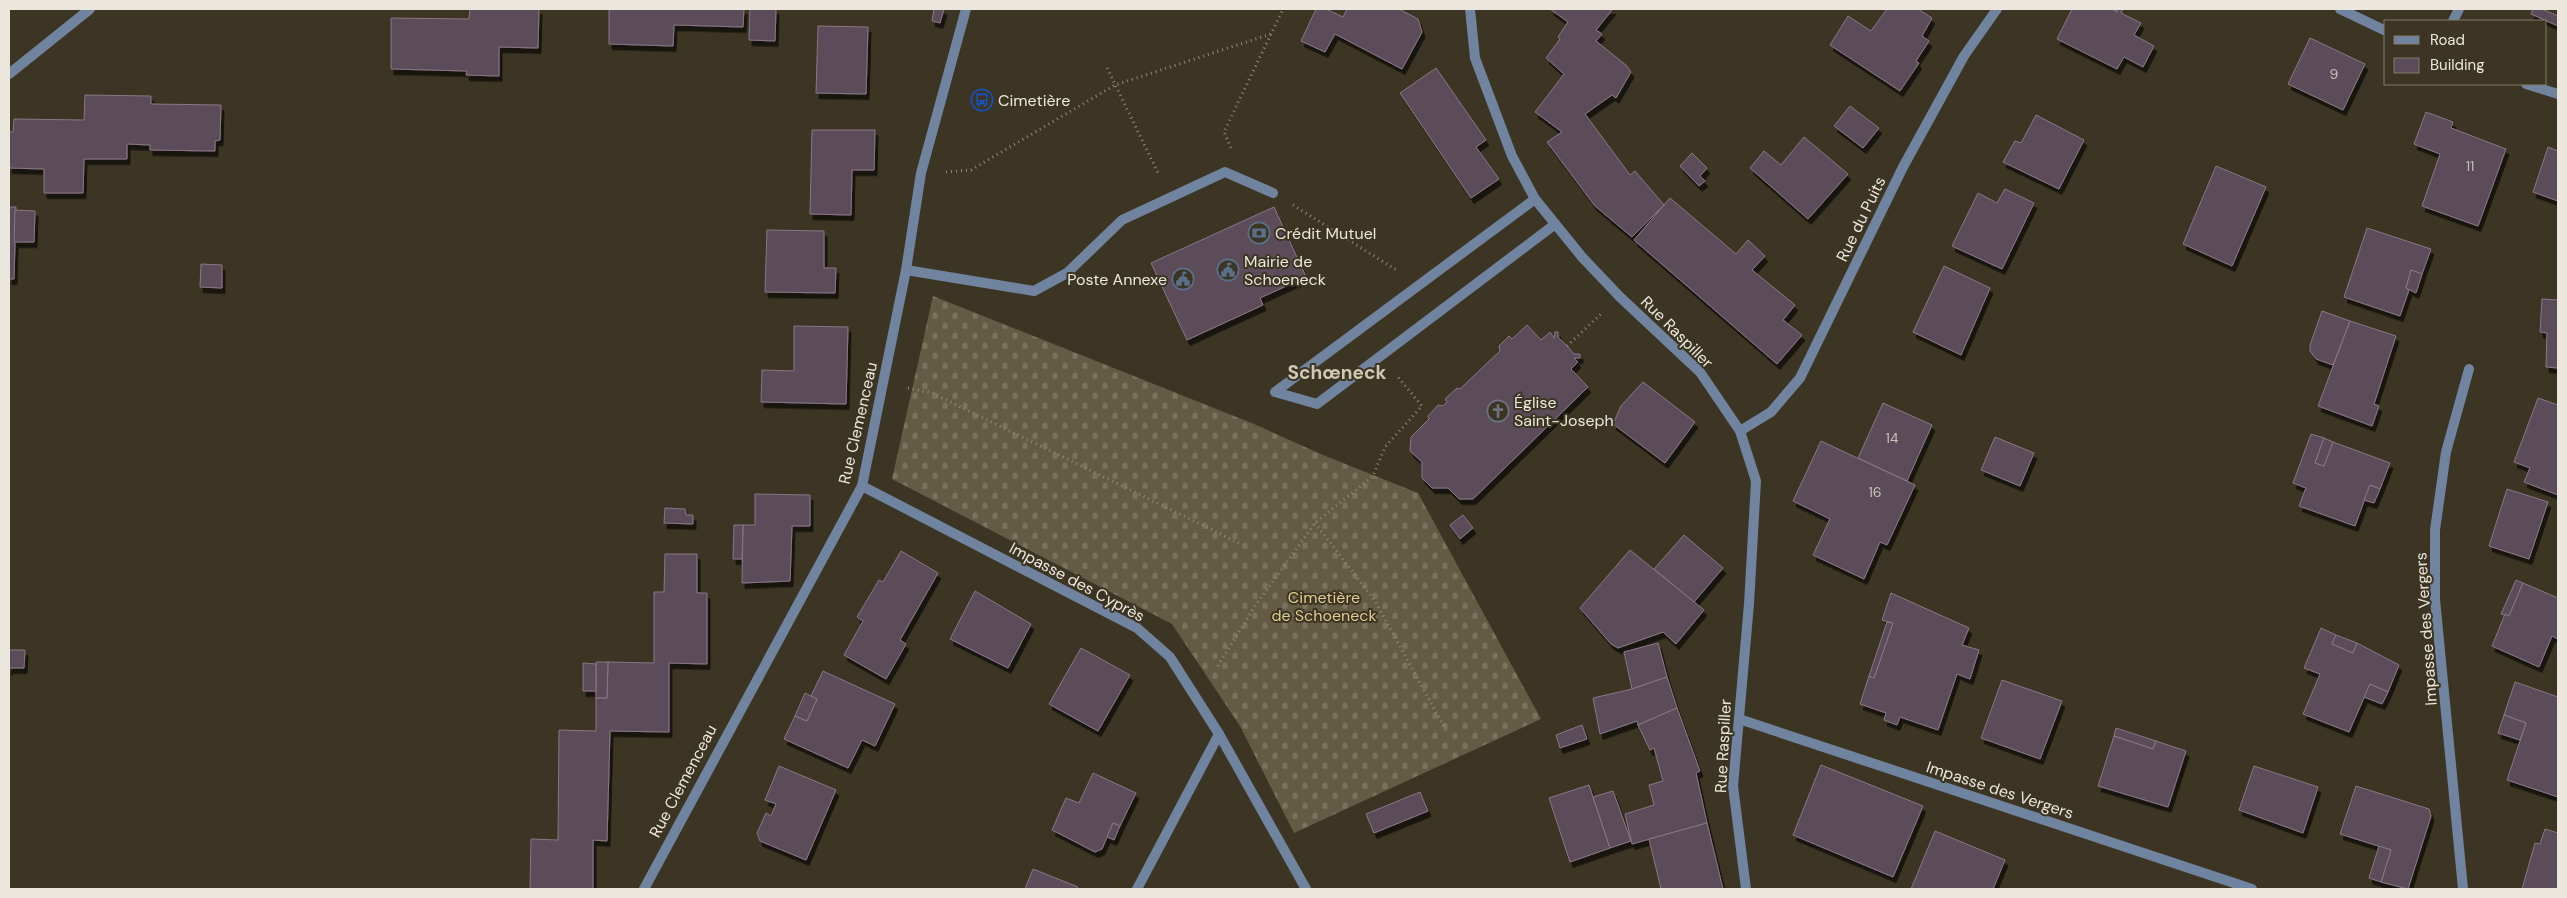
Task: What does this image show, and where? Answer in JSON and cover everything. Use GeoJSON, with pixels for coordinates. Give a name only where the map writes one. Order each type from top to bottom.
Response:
{"type":"FeatureCollection","features":[{"type":"Feature","properties":{"kind":"street"},"geometry":{"type":"LineString","coordinates":[[9,74],[90,9]]}},
{"type":"Feature","properties":{"kind":"street","name":"Rue Clemenceau"},"geometry":{"type":"LineString","coordinates":[[644,889],[712,760],[862,486],[906,270],[921,173],[966,9]]}},
{"type":"Feature","properties":{"kind":"street","name":"Rue Raspiller"},"geometry":{"type":"LineString","coordinates":[[1470,9],[1475,58],[1512,156],[1535,199],[1554,225],[1620,297],[1700,372],[1740,431],[1756,481],[1749,604],[1733,786],[1746,889]]}},
{"type":"Feature","properties":{"kind":"street","name":"Rue du Puits"},"geometry":{"type":"LineString","coordinates":[[1740,431],[1771,412],[1800,378],[1903,167],[1964,56],[1997,9]]}},
{"type":"Feature","properties":{"kind":"street"},"geometry":{"type":"LineString","coordinates":[[2340,9],[2384,30]]}},
{"type":"Feature","properties":{"kind":"street"},"geometry":{"type":"LineString","coordinates":[[2529,85],[2558,94]]}},
{"type":"Feature","properties":{"kind":"street"},"geometry":{"type":"LineString","coordinates":[[906,270],[1034,291],[1067,273],[1122,220],[1224,172],[1273,193]]}},
{"type":"Feature","properties":{"kind":"street"},"geometry":{"type":"LineString","coordinates":[[1535,199],[1275,392],[1317,404],[1554,225]]}},
{"type":"Feature","properties":{"kind":"street","name":"Impasse des Vergers"},"geometry":{"type":"LineString","coordinates":[[2463,889],[2436,599],[2435,530],[2446,452],[2469,369]]}},
{"type":"Feature","properties":{"kind":"street","name":"Impasse des Cyprès"},"geometry":{"type":"LineString","coordinates":[[862,486],[1137,628],[1170,657],[1219,734],[1306,889]]}},
{"type":"Feature","properties":{"kind":"street","name":"Impasse des Vergers"},"geometry":{"type":"LineString","coordinates":[[1739,719],[2252,889]]}},
{"type":"Feature","properties":{"kind":"street"},"geometry":{"type":"LineString","coordinates":[[1137,889],[1219,734]]}},
{"type":"Feature","properties":{"kind":"path"},"geometry":{"type":"LineString","coordinates":[[1244,180],[1224,132],[1283,9]]}},
{"type":"Feature","properties":{"kind":"path"},"geometry":{"type":"LineString","coordinates":[[921,173],[971,170],[1115,85],[1271,34]]}},
{"type":"Feature","properties":{"kind":"path"},"geometry":{"type":"LineString","coordinates":[[1107,68],[1170,198]]}},
{"type":"Feature","properties":{"kind":"path"},"geometry":{"type":"LineString","coordinates":[[1273,193],[1419,284]]}},
{"type":"Feature","properties":{"kind":"path"},"geometry":{"type":"LineString","coordinates":[[1567,346],[1620,297]]}},
{"type":"Feature","properties":{"kind":"path"},"geometry":{"type":"LineString","coordinates":[[1218,666],[1253,609],[1315,523],[1373,476],[1386,447],[1422,406],[1380,356]]}},
{"type":"Feature","properties":{"kind":"path"},"geometry":{"type":"LineString","coordinates":[[883,382],[932,393],[1241,544]]}},
{"type":"Feature","properties":{"kind":"path"},"geometry":{"type":"LineString","coordinates":[[1315,523],[1375,601],[1447,732]]}},
{"type":"Feature","properties":{"kind":"green space","name":"Cimetière de Schoeneck"},"geometry":{"type":"Polygon","coordinates":[[[933,296],[1254,424],[1323,455],[1418,493],[1541,719],[1294,833],[1240,726],[1172,624],[892,479],[933,296]]]}},
{"type":"Feature","properties":{"kind":"building"},"geometry":{"type":"Polygon","coordinates":[[[470,9],[539,9],[538,48],[499,47],[499,76],[466,75],[467,71],[391,69],[391,18],[469,19],[470,9]]]}},
{"type":"Feature","properties":{"kind":"building"},"geometry":{"type":"Polygon","coordinates":[[[609,9],[744,9],[743,27],[674,25],[673,46],[609,44],[609,9]]]}},
{"type":"Feature","properties":{"kind":"building"},"geometry":{"type":"Polygon","coordinates":[[[750,9],[776,9],[775,41],[749,40],[750,9]]]}},
{"type":"Feature","properties":{"kind":"building"},"geometry":{"type":"Polygon","coordinates":[[[934,9],[944,9],[940,23],[932,21],[934,9]]]}},
{"type":"Feature","properties":{"kind":"building"},"geometry":{"type":"Polygon","coordinates":[[[1316,9],[1326,9],[1343,17],[1347,9],[1399,9],[1418,19],[1422,32],[1402,69],[1335,34],[1325,52],[1301,41],[1316,9]]]}},
{"type":"Feature","properties":{"kind":"building"},"geometry":{"type":"Polygon","coordinates":[[[1550,9],[1613,9],[1596,30],[1602,34],[1596,41],[1627,66],[1631,72],[1616,98],[1612,95],[1585,114],[1630,175],[1635,171],[1664,205],[1632,237],[1595,206],[1547,142],[1562,132],[1535,112],[1564,74],[1546,58],[1560,39],[1558,37],[1568,22],[1550,9]]]}},
{"type":"Feature","properties":{"kind":"building"},"geometry":{"type":"Polygon","coordinates":[[[1887,9],[1918,9],[1932,18],[1922,36],[1929,41],[1916,61],[1919,63],[1900,91],[1830,45],[1848,16],[1871,31],[1887,9]]]}},
{"type":"Feature","properties":{"kind":"building"},"geometry":{"type":"Polygon","coordinates":[[[2072,9],[2123,9],[2121,13],[2141,23],[2134,35],[2154,46],[2143,67],[2124,57],[2117,69],[2057,39],[2072,9]]]}},
{"type":"Feature","properties":{"kind":"building"},"geometry":{"type":"Polygon","coordinates":[[[2533,9],[2542,9],[2558,16],[2558,26],[2547,20],[2531,14],[2533,9]]]}},
{"type":"Feature","properties":{"kind":"building"},"geometry":{"type":"Polygon","coordinates":[[[818,26],[868,27],[866,94],[816,93],[818,26]]]}},
{"type":"Feature","properties":{"kind":"building"},"geometry":{"type":"Polygon","coordinates":[[[2310,38],[2365,64],[2343,110],[2288,84],[2310,38]]]}},
{"type":"Feature","properties":{"kind":"building"},"geometry":{"type":"Polygon","coordinates":[[[1436,68],[1486,140],[1476,147],[1499,179],[1471,198],[1400,93],[1436,68]]]}},
{"type":"Feature","properties":{"kind":"building"},"geometry":{"type":"Polygon","coordinates":[[[85,95],[151,96],[151,104],[221,105],[220,140],[215,141],[215,151],[150,150],[150,145],[127,144],[127,159],[84,159],[83,193],[44,193],[44,169],[9,168],[9,132],[13,132],[14,119],[84,120],[85,95]]]}},
{"type":"Feature","properties":{"kind":"building"},"geometry":{"type":"Polygon","coordinates":[[[1850,106],[1879,128],[1863,148],[1834,126],[1850,106]]]}},
{"type":"Feature","properties":{"kind":"building"},"geometry":{"type":"Polygon","coordinates":[[[2426,112],[2453,122],[2451,128],[2506,149],[2478,226],[2422,206],[2440,154],[2414,144],[2426,112]]]}},
{"type":"Feature","properties":{"kind":"building"},"geometry":{"type":"Polygon","coordinates":[[[2036,115],[2084,140],[2059,189],[2003,162],[2015,141],[2021,143],[2036,115]]]}},
{"type":"Feature","properties":{"kind":"building"},"geometry":{"type":"Polygon","coordinates":[[[812,130],[875,130],[874,170],[852,170],[851,215],[810,214],[812,130]]]}},
{"type":"Feature","properties":{"kind":"building"},"geometry":{"type":"Polygon","coordinates":[[[1804,137],[1848,174],[1808,219],[1750,168],[1764,151],[1781,165],[1804,137]]]}},
{"type":"Feature","properties":{"kind":"building"},"geometry":{"type":"Polygon","coordinates":[[[2548,147],[2558,151],[2558,201],[2533,192],[2548,147]]]}},
{"type":"Feature","properties":{"kind":"building"},"geometry":{"type":"Polygon","coordinates":[[[1692,153],[1707,168],[1700,176],[1705,181],[1699,186],[1680,166],[1692,153]]]}},
{"type":"Feature","properties":{"kind":"building"},"geometry":{"type":"Polygon","coordinates":[[[2216,166],[2266,187],[2232,266],[2183,244],[2216,166]]]}},
{"type":"Feature","properties":{"kind":"building"},"geometry":{"type":"Polygon","coordinates":[[[2005,189],[2034,203],[2002,269],[1952,246],[1978,193],[1997,203],[2005,189]]]}},
{"type":"Feature","properties":{"kind":"building"},"geometry":{"type":"Polygon","coordinates":[[[1670,198],[1736,254],[1748,240],[1765,256],[1752,270],[1795,305],[1783,320],[1802,335],[1777,364],[1634,240],[1670,198]]]}},
{"type":"Feature","properties":{"kind":"building"},"geometry":{"type":"Polygon","coordinates":[[[9,207],[16,207],[14,279],[9,279],[9,207]]]}},
{"type":"Feature","properties":{"kind":"building","name":"Mairie de Schoeneck"},"geometry":{"type":"Polygon","coordinates":[[[1274,207],[1306,277],[1260,298],[1263,305],[1187,340],[1151,263],[1274,207]]]}},
{"type":"Feature","properties":{"kind":"building"},"geometry":{"type":"Polygon","coordinates":[[[15,210],[35,211],[34,242],[14,242],[15,210]]]}},
{"type":"Feature","properties":{"kind":"building"},"geometry":{"type":"Polygon","coordinates":[[[2367,228],[2431,249],[2422,274],[2411,270],[2406,288],[2409,290],[2400,316],[2344,297],[2367,228]]]}},
{"type":"Feature","properties":{"kind":"building"},"geometry":{"type":"Polygon","coordinates":[[[767,230],[824,231],[824,268],[836,268],[835,293],[765,292],[767,230]]]}},
{"type":"Feature","properties":{"kind":"building"},"geometry":{"type":"Polygon","coordinates":[[[201,264],[222,265],[222,288],[200,287],[201,264]]]}},
{"type":"Feature","properties":{"kind":"building"},"geometry":{"type":"Polygon","coordinates":[[[1944,266],[1990,288],[1961,355],[1913,332],[1944,266]]]}},
{"type":"Feature","properties":{"kind":"building"},"geometry":{"type":"Polygon","coordinates":[[[2411,270],[2422,274],[2416,293],[2406,288],[2411,270]]]}},
{"type":"Feature","properties":{"kind":"building"},"geometry":{"type":"Polygon","coordinates":[[[2542,299],[2558,300],[2558,368],[2546,367],[2547,333],[2540,332],[2542,299]]]}},
{"type":"Feature","properties":{"kind":"building"},"geometry":{"type":"Polygon","coordinates":[[[2322,311],[2350,321],[2333,365],[2316,359],[2310,351],[2310,345],[2322,311]]]}},
{"type":"Feature","properties":{"kind":"building"},"geometry":{"type":"Polygon","coordinates":[[[2350,321],[2396,336],[2374,404],[2379,406],[2372,426],[2318,406],[2350,321]]]}},
{"type":"Feature","properties":{"kind":"building","name":"Église Saint-Joseph"},"geometry":{"type":"Polygon","coordinates":[[[1527,325],[1541,340],[1550,332],[1554,338],[1555,332],[1558,332],[1558,337],[1574,354],[1580,354],[1580,358],[1574,358],[1578,362],[1571,369],[1588,387],[1473,499],[1459,499],[1448,488],[1432,488],[1422,478],[1422,462],[1410,451],[1411,437],[1429,419],[1428,416],[1438,405],[1443,406],[1447,402],[1445,399],[1457,388],[1460,389],[1500,351],[1499,346],[1509,336],[1512,339],[1527,325]]]}},
{"type":"Feature","properties":{"kind":"building"},"geometry":{"type":"Polygon","coordinates":[[[794,326],[848,327],[846,404],[761,402],[762,370],[794,371],[794,326]]]}},
{"type":"Feature","properties":{"kind":"building"},"geometry":{"type":"Polygon","coordinates":[[[1643,382],[1695,422],[1665,463],[1613,424],[1621,406],[1643,382]]]}},
{"type":"Feature","properties":{"kind":"building"},"geometry":{"type":"Polygon","coordinates":[[[2538,398],[2558,405],[2558,495],[2524,482],[2530,468],[2514,462],[2538,398]]]}},
{"type":"Feature","properties":{"kind":"building"},"geometry":{"type":"Polygon","coordinates":[[[1883,403],[1932,425],[1907,481],[1858,458],[1883,403]]]}},
{"type":"Feature","properties":{"kind":"building"},"geometry":{"type":"Polygon","coordinates":[[[2311,434],[2324,438],[2315,463],[2324,466],[2333,442],[2390,463],[2380,489],[2370,485],[2355,526],[2299,506],[2306,488],[2293,483],[2311,434]]]}},
{"type":"Feature","properties":{"kind":"building"},"geometry":{"type":"Polygon","coordinates":[[[1995,437],[2034,453],[2020,486],[1981,470],[1995,437]]]}},
{"type":"Feature","properties":{"kind":"building"},"geometry":{"type":"Polygon","coordinates":[[[2324,438],[2333,442],[2324,466],[2315,463],[2324,438]]]}},
{"type":"Feature","properties":{"kind":"building"},"geometry":{"type":"Polygon","coordinates":[[[1821,441],[1915,485],[1887,545],[1880,542],[1864,579],[1813,555],[1830,519],[1793,501],[1821,441]]]}},
{"type":"Feature","properties":{"kind":"building"},"geometry":{"type":"Polygon","coordinates":[[[2370,485],[2380,489],[2374,503],[2364,500],[2370,485]]]}},
{"type":"Feature","properties":{"kind":"building"},"geometry":{"type":"Polygon","coordinates":[[[2507,489],[2548,502],[2529,559],[2489,546],[2507,489]]]}},
{"type":"Feature","properties":{"kind":"building"},"geometry":{"type":"Polygon","coordinates":[[[755,494],[810,495],[810,526],[792,526],[790,581],[742,583],[743,525],[755,525],[755,494]]]}},
{"type":"Feature","properties":{"kind":"building"},"geometry":{"type":"Polygon","coordinates":[[[665,508],[685,509],[686,515],[693,515],[693,524],[664,523],[665,508]]]}},
{"type":"Feature","properties":{"kind":"building"},"geometry":{"type":"Polygon","coordinates":[[[1463,515],[1473,528],[1460,539],[1450,525],[1463,515]]]}},
{"type":"Feature","properties":{"kind":"building"},"geometry":{"type":"Polygon","coordinates":[[[734,525],[743,525],[742,559],[733,559],[734,525]]]}},
{"type":"Feature","properties":{"kind":"building"},"geometry":{"type":"Polygon","coordinates":[[[1684,535],[1723,568],[1694,602],[1654,569],[1684,535]]]}},
{"type":"Feature","properties":{"kind":"building"},"geometry":{"type":"Polygon","coordinates":[[[1630,550],[1704,610],[1676,644],[1663,632],[1618,648],[1611,644],[1580,608],[1630,550]]]}},
{"type":"Feature","properties":{"kind":"building"},"geometry":{"type":"Polygon","coordinates":[[[901,551],[938,573],[900,640],[906,644],[886,679],[844,655],[863,621],[857,617],[879,580],[883,582],[901,551]]]}},
{"type":"Feature","properties":{"kind":"building"},"geometry":{"type":"Polygon","coordinates":[[[665,554],[697,554],[697,593],[707,593],[707,664],[669,663],[669,732],[610,731],[607,841],[593,840],[593,889],[530,889],[531,839],[558,840],[559,730],[596,731],[596,698],[607,698],[608,662],[654,663],[654,592],[664,592],[665,554]]]}},
{"type":"Feature","properties":{"kind":"building"},"geometry":{"type":"Polygon","coordinates":[[[2516,580],[2523,583],[2509,616],[2501,614],[2516,580]]]}},
{"type":"Feature","properties":{"kind":"building"},"geometry":{"type":"Polygon","coordinates":[[[2523,583],[2558,598],[2558,639],[2552,636],[2539,667],[2492,646],[2505,614],[2509,616],[2523,583]]]}},
{"type":"Feature","properties":{"kind":"building"},"geometry":{"type":"Polygon","coordinates":[[[975,591],[1031,624],[1008,668],[950,639],[975,591]]]}},
{"type":"Feature","properties":{"kind":"building"},"geometry":{"type":"Polygon","coordinates":[[[1891,593],[1969,628],[1962,645],[1979,650],[1970,679],[1957,674],[1938,730],[1900,717],[1897,725],[1884,720],[1886,713],[1860,704],[1869,676],[1874,678],[1893,623],[1882,620],[1891,593]]]}},
{"type":"Feature","properties":{"kind":"building"},"geometry":{"type":"Polygon","coordinates":[[[1887,622],[1893,623],[1874,678],[1869,676],[1887,622]]]}},
{"type":"Feature","properties":{"kind":"building"},"geometry":{"type":"Polygon","coordinates":[[[2321,628],[2336,635],[2332,644],[2353,653],[2357,643],[2399,665],[2388,692],[2370,684],[2349,732],[2303,714],[2320,674],[2304,668],[2321,628]]]}},
{"type":"Feature","properties":{"kind":"building"},"geometry":{"type":"Polygon","coordinates":[[[2336,635],[2357,643],[2353,653],[2332,644],[2336,635]]]}},
{"type":"Feature","properties":{"kind":"building"},"geometry":{"type":"Polygon","coordinates":[[[1658,643],[1667,677],[1632,689],[1624,652],[1658,643]]]}},
{"type":"Feature","properties":{"kind":"building"},"geometry":{"type":"Polygon","coordinates":[[[1081,648],[1130,675],[1098,731],[1049,704],[1081,648]]]}},
{"type":"Feature","properties":{"kind":"building"},"geometry":{"type":"Polygon","coordinates":[[[9,650],[25,650],[24,668],[9,668],[9,650]]]}},
{"type":"Feature","properties":{"kind":"building"},"geometry":{"type":"Polygon","coordinates":[[[596,662],[608,662],[607,698],[596,698],[596,662]]]}},
{"type":"Feature","properties":{"kind":"building"},"geometry":{"type":"Polygon","coordinates":[[[583,663],[596,664],[596,691],[583,691],[583,663]]]}},
{"type":"Feature","properties":{"kind":"building"},"geometry":{"type":"Polygon","coordinates":[[[823,671],[895,704],[875,746],[862,740],[848,768],[784,739],[795,716],[807,721],[817,699],[811,696],[823,671]]]}},
{"type":"Feature","properties":{"kind":"building"},"geometry":{"type":"Polygon","coordinates":[[[1667,677],[1677,708],[1638,725],[1637,721],[1600,734],[1593,698],[1632,689],[1667,677]]]}},
{"type":"Feature","properties":{"kind":"building"},"geometry":{"type":"Polygon","coordinates":[[[2002,680],[2062,701],[2040,759],[1981,738],[2002,680]]]}},
{"type":"Feature","properties":{"kind":"building"},"geometry":{"type":"Polygon","coordinates":[[[2515,682],[2558,697],[2558,797],[2507,780],[2526,723],[2504,715],[2515,682]]]}},
{"type":"Feature","properties":{"kind":"building"},"geometry":{"type":"Polygon","coordinates":[[[2370,684],[2388,692],[2382,704],[2364,697],[2370,684]]]}},
{"type":"Feature","properties":{"kind":"building"},"geometry":{"type":"Polygon","coordinates":[[[805,693],[817,699],[807,721],[795,716],[805,693]]]}},
{"type":"Feature","properties":{"kind":"building"},"geometry":{"type":"Polygon","coordinates":[[[1677,708],[1700,771],[1696,773],[1707,823],[1632,844],[1625,814],[1654,805],[1649,785],[1663,781],[1654,748],[1650,750],[1638,725],[1677,708]]]}},
{"type":"Feature","properties":{"kind":"building"},"geometry":{"type":"Polygon","coordinates":[[[2504,715],[2526,723],[2520,740],[2498,733],[2504,715]]]}},
{"type":"Feature","properties":{"kind":"building"},"geometry":{"type":"Polygon","coordinates":[[[1582,725],[1587,739],[1560,748],[1556,735],[1582,725]]]}},
{"type":"Feature","properties":{"kind":"building"},"geometry":{"type":"Polygon","coordinates":[[[2116,728],[2156,741],[2153,749],[2114,736],[2116,728]]]}},
{"type":"Feature","properties":{"kind":"building"},"geometry":{"type":"Polygon","coordinates":[[[2114,736],[2153,749],[2156,741],[2186,751],[2168,807],[2098,786],[2114,736]]]}},
{"type":"Feature","properties":{"kind":"building"},"geometry":{"type":"Polygon","coordinates":[[[1821,765],[1923,806],[1893,877],[1793,835],[1821,765]]]}},
{"type":"Feature","properties":{"kind":"building"},"geometry":{"type":"Polygon","coordinates":[[[779,766],[836,790],[806,860],[760,841],[757,833],[766,813],[771,816],[776,804],[765,800],[779,766]]]}},
{"type":"Feature","properties":{"kind":"building"},"geometry":{"type":"Polygon","coordinates":[[[2254,766],[2318,787],[2303,833],[2239,810],[2254,766]]]}},
{"type":"Feature","properties":{"kind":"building"},"geometry":{"type":"Polygon","coordinates":[[[1093,773],[1136,793],[1120,826],[1113,823],[1102,849],[1095,852],[1052,830],[1066,798],[1079,803],[1093,773]]]}},
{"type":"Feature","properties":{"kind":"building"},"geometry":{"type":"Polygon","coordinates":[[[1589,785],[1610,848],[1570,862],[1549,798],[1589,785]]]}},
{"type":"Feature","properties":{"kind":"building"},"geometry":{"type":"Polygon","coordinates":[[[2356,786],[2429,809],[2431,816],[2408,889],[2381,882],[2391,850],[2340,834],[2356,786]]]}},
{"type":"Feature","properties":{"kind":"building"},"geometry":{"type":"Polygon","coordinates":[[[1613,791],[1631,841],[1610,848],[1593,797],[1613,791]]]}},
{"type":"Feature","properties":{"kind":"building"},"geometry":{"type":"Polygon","coordinates":[[[1420,792],[1428,811],[1374,833],[1366,814],[1420,792]]]}},
{"type":"Feature","properties":{"kind":"building"},"geometry":{"type":"Polygon","coordinates":[[[1113,823],[1120,826],[1114,840],[1107,837],[1113,823]]]}},
{"type":"Feature","properties":{"kind":"building"},"geometry":{"type":"Polygon","coordinates":[[[1707,823],[1723,889],[1661,889],[1649,839],[1707,823]]]}},
{"type":"Feature","properties":{"kind":"building"},"geometry":{"type":"Polygon","coordinates":[[[2545,829],[2558,833],[2558,889],[2522,889],[2535,843],[2540,844],[2545,829]]]}},
{"type":"Feature","properties":{"kind":"building"},"geometry":{"type":"Polygon","coordinates":[[[1935,831],[2005,860],[1993,889],[1911,889],[1935,831]]]}},
{"type":"Feature","properties":{"kind":"building"},"geometry":{"type":"Polygon","coordinates":[[[2379,846],[2391,850],[2381,882],[2369,878],[2379,846]]]}},
{"type":"Feature","properties":{"kind":"building"},"geometry":{"type":"Polygon","coordinates":[[[1033,869],[1078,887],[1077,889],[1025,889],[1033,869]]]}},
{"type":"Feature","properties":{"kind":"place","name":"Cimetière"},"geometry":{"type":"Point","coordinates":[982,100]}},
{"type":"Feature","properties":{"kind":"place","name":"Crédit Mutuel"},"geometry":{"type":"Point","coordinates":[1259,233]}},
{"type":"Feature","properties":{"kind":"place","name":"Mairie de Schoeneck"},"geometry":{"type":"Point","coordinates":[1228,270]}},
{"type":"Feature","properties":{"kind":"place","name":"Poste Annexe"},"geometry":{"type":"Point","coordinates":[1183,279]}},
{"type":"Feature","properties":{"kind":"place","name":"Église Saint-Joseph"},"geometry":{"type":"Point","coordinates":[1498,411]}},
{"type":"Feature","properties":{"kind":"district","name":"Schœneck"},"geometry":{"type":"Point","coordinates":[1337,372]}}]}
